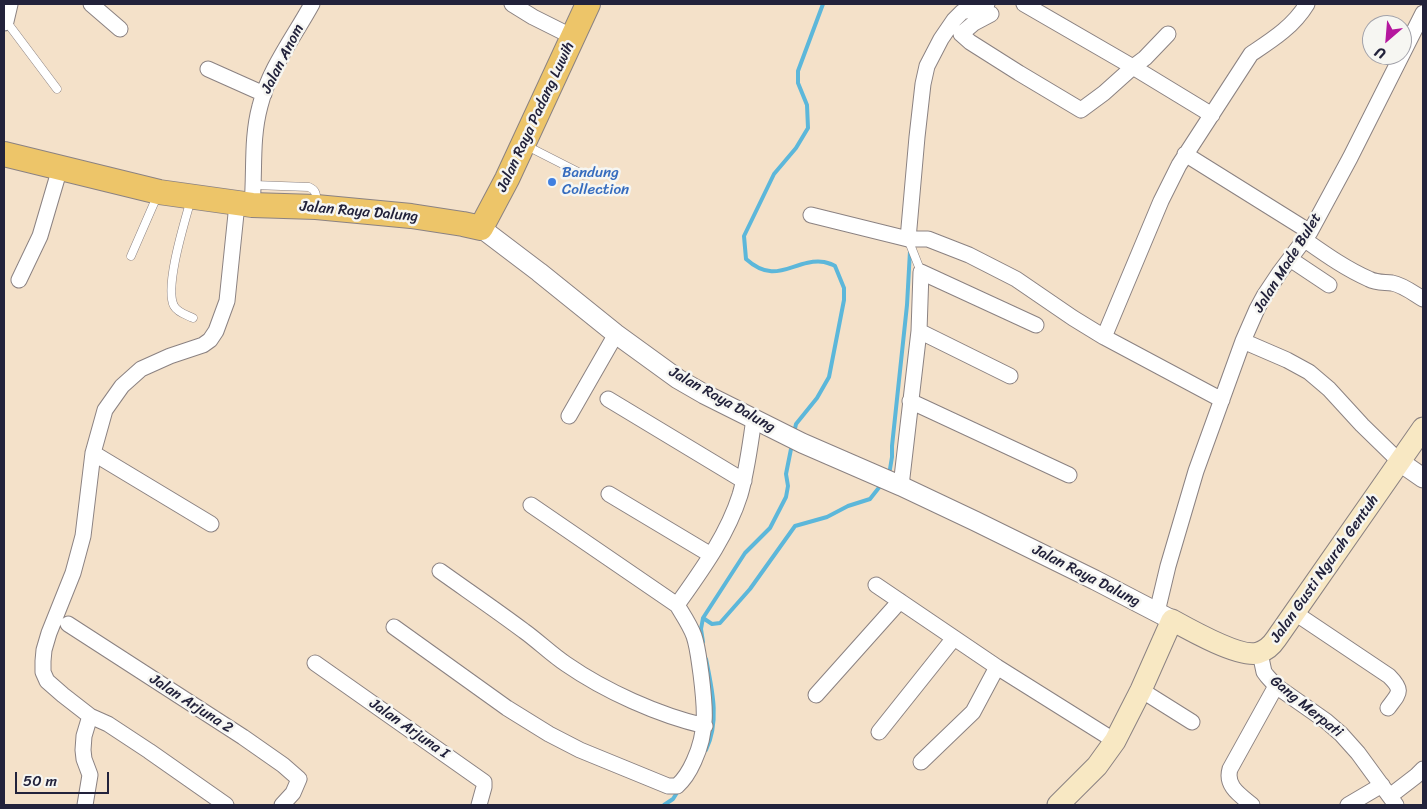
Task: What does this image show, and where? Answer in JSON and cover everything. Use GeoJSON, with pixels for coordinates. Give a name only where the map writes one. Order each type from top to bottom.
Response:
{"type":"FeatureCollection","features":[{"type":"Feature","properties":{"kind":"main road","name":"Jalan Raya Padang Luwih"},"geometry":{"type":"LineString","coordinates":[[481,228],[507,179],[588,4]]}},
{"type":"Feature","properties":{"kind":"main road","name":"Jalan Raya Dalung"},"geometry":{"type":"LineString","coordinates":[[4,154],[159,192],[192,196],[248,198],[411,216],[481,228]]}},
{"type":"Feature","properties":{"kind":"main road","name":"Jalan Gusti Ngurah Gentuh"},"geometry":{"type":"LineString","coordinates":[[1165,616],[1201,635],[1234,649],[1248,653],[1260,653],[1272,644],[1423,428]]}},
{"type":"Feature","properties":{"kind":"main road"},"geometry":{"type":"LineString","coordinates":[[1058,805],[1097,766],[1116,741],[1141,690],[1165,616]]}},
{"type":"Feature","properties":{"kind":"street"},"geometry":{"type":"LineString","coordinates":[[4,20],[8,4]]}},
{"type":"Feature","properties":{"kind":"street"},"geometry":{"type":"LineString","coordinates":[[91,4],[120,29]]}},
{"type":"Feature","properties":{"kind":"street","name":"Jalan Anom"},"geometry":{"type":"LineString","coordinates":[[226,805],[116,730],[90,716],[47,681],[43,672],[44,650],[73,573],[83,536],[93,452],[105,410],[122,386],[140,369],[153,362],[203,345],[210,340],[216,331],[227,301],[248,198],[254,139],[260,106],[273,70],[312,4]]}},
{"type":"Feature","properties":{"kind":"street"},"geometry":{"type":"LineString","coordinates":[[512,4],[573,37]]}},
{"type":"Feature","properties":{"kind":"street"},"geometry":{"type":"LineString","coordinates":[[1024,4],[1212,115]]}},
{"type":"Feature","properties":{"kind":"street"},"geometry":{"type":"LineString","coordinates":[[1104,336],[1161,201],[1185,154],[1251,54],[1292,25],[1307,4]]}},
{"type":"Feature","properties":{"kind":"street"},"geometry":{"type":"LineString","coordinates":[[908,239],[916,137],[927,66],[941,39],[957,16],[969,9],[981,7],[989,9]]}},
{"type":"Feature","properties":{"kind":"street"},"geometry":{"type":"LineString","coordinates":[[989,9],[961,34],[970,42],[1081,110],[1145,58],[1168,34]]}},
{"type":"Feature","properties":{"kind":"street","name":"Jalan Made Bulet"},"geometry":{"type":"LineString","coordinates":[[1165,616],[1168,566],[1187,500],[1244,341],[1264,296],[1308,236],[1350,158],[1423,13]]}},
{"type":"Feature","properties":{"kind":"street"},"geometry":{"type":"LineString","coordinates":[[208,69],[264,94]]}},
{"type":"Feature","properties":{"kind":"street"},"geometry":{"type":"LineString","coordinates":[[1185,154],[1308,236],[1339,263],[1370,280],[1403,287],[1423,299]]}},
{"type":"Feature","properties":{"kind":"street"},"geometry":{"type":"LineString","coordinates":[[19,280],[40,236],[60,168]]}},
{"type":"Feature","properties":{"kind":"street"},"geometry":{"type":"LineString","coordinates":[[811,215],[908,239],[928,239],[969,255],[1016,278],[1073,318],[1222,400]]}},
{"type":"Feature","properties":{"kind":"street","name":"Jalan Raya Dalung"},"geometry":{"type":"LineString","coordinates":[[481,228],[616,334],[678,379],[704,394],[802,443],[901,486],[1014,540],[1165,616]]}},
{"type":"Feature","properties":{"kind":"street"},"geometry":{"type":"LineString","coordinates":[[1290,259],[1329,285]]}},
{"type":"Feature","properties":{"kind":"street"},"geometry":{"type":"LineString","coordinates":[[901,486],[919,331],[921,272],[1036,326]]}},
{"type":"Feature","properties":{"kind":"street"},"geometry":{"type":"LineString","coordinates":[[919,331],[1010,376]]}},
{"type":"Feature","properties":{"kind":"street"},"geometry":{"type":"LineString","coordinates":[[570,416],[616,334]]}},
{"type":"Feature","properties":{"kind":"street"},"geometry":{"type":"LineString","coordinates":[[1244,341],[1309,372],[1329,389],[1400,462],[1423,478]]}},
{"type":"Feature","properties":{"kind":"street"},"geometry":{"type":"LineString","coordinates":[[608,399],[744,481]]}},
{"type":"Feature","properties":{"kind":"street"},"geometry":{"type":"LineString","coordinates":[[910,400],[1069,475]]}},
{"type":"Feature","properties":{"kind":"street"},"geometry":{"type":"LineString","coordinates":[[677,605],[712,555],[739,498],[744,481],[754,419]]}},
{"type":"Feature","properties":{"kind":"street"},"geometry":{"type":"LineString","coordinates":[[93,452],[211,524]]}},
{"type":"Feature","properties":{"kind":"street"},"geometry":{"type":"LineString","coordinates":[[609,494],[712,555]]}},
{"type":"Feature","properties":{"kind":"street"},"geometry":{"type":"LineString","coordinates":[[394,627],[507,708],[549,734],[588,753],[668,786],[677,786],[686,777],[699,750],[705,726],[704,700],[697,645],[688,624],[677,605],[531,504]]}},
{"type":"Feature","properties":{"kind":"street"},"geometry":{"type":"LineString","coordinates":[[440,571],[577,671],[626,697],[673,717],[705,726]]}},
{"type":"Feature","properties":{"kind":"street"},"geometry":{"type":"LineString","coordinates":[[876,585],[997,667],[1116,741]]}},
{"type":"Feature","properties":{"kind":"street"},"geometry":{"type":"LineString","coordinates":[[816,696],[900,601]]}},
{"type":"Feature","properties":{"kind":"street"},"geometry":{"type":"LineString","coordinates":[[1294,613],[1389,676],[1395,682],[1399,690],[1388,708]]}},
{"type":"Feature","properties":{"kind":"street","name":"Jalan Arjuna 2"},"geometry":{"type":"LineString","coordinates":[[68,624],[283,765],[299,779],[293,793],[282,805]]}},
{"type":"Feature","properties":{"kind":"street"},"geometry":{"type":"LineString","coordinates":[[879,732],[954,638]]}},
{"type":"Feature","properties":{"kind":"street","name":"Gang Merpati"},"geometry":{"type":"LineString","coordinates":[[1260,653],[1264,672],[1276,686],[1326,721],[1341,734],[1358,753],[1389,795]]}},
{"type":"Feature","properties":{"kind":"street","name":"Jalan Arjuna I"},"geometry":{"type":"LineString","coordinates":[[315,663],[484,782],[479,805]]}},
{"type":"Feature","properties":{"kind":"street"},"geometry":{"type":"LineString","coordinates":[[921,762],[973,712],[997,667]]}},
{"type":"Feature","properties":{"kind":"street"},"geometry":{"type":"LineString","coordinates":[[1252,805],[1231,786],[1228,774],[1276,686]]}},
{"type":"Feature","properties":{"kind":"street"},"geometry":{"type":"LineString","coordinates":[[1141,690],[1192,722]]}},
{"type":"Feature","properties":{"kind":"street"},"geometry":{"type":"LineString","coordinates":[[85,805],[90,775],[83,750],[84,736],[90,716]]}},
{"type":"Feature","properties":{"kind":"street"},"geometry":{"type":"LineString","coordinates":[[1348,805],[1389,795],[1423,769]]}},
{"type":"Feature","properties":{"kind":"lane"},"geometry":{"type":"LineString","coordinates":[[4,20],[58,89]]}},
{"type":"Feature","properties":{"kind":"lane"},"geometry":{"type":"LineString","coordinates":[[523,144],[584,174]]}},
{"type":"Feature","properties":{"kind":"lane"},"geometry":{"type":"LineString","coordinates":[[131,256],[159,192]]}},
{"type":"Feature","properties":{"kind":"lane"},"geometry":{"type":"LineString","coordinates":[[192,196],[178,250],[171,288],[173,304],[183,314],[193,318]]}},
{"type":"Feature","properties":{"kind":"lane"},"geometry":{"type":"LineString","coordinates":[[908,239],[921,272]]}},
{"type":"Feature","properties":{"kind":"waterway"},"geometry":{"type":"LineString","coordinates":[[794,433],[796,424],[817,398],[829,377],[844,300],[844,288],[835,266],[824,262],[813,262],[776,271],[767,271],[757,267],[746,259],[744,236],[774,174],[796,148],[808,128],[807,105],[798,83],[798,71],[823,4]]}},
{"type":"Feature","properties":{"kind":"waterway"},"geometry":{"type":"LineString","coordinates":[[889,475],[907,305],[910,251]]}},
{"type":"Feature","properties":{"kind":"waterway"},"geometry":{"type":"LineString","coordinates":[[703,642],[701,629],[703,618],[745,553],[770,528],[786,497],[788,486],[786,474],[792,444]]}},
{"type":"Feature","properties":{"kind":"waterway"},"geometry":{"type":"LineString","coordinates":[[703,618],[712,624],[720,623],[750,589],[795,526],[827,517],[848,506],[870,499],[881,485]]}},
{"type":"Feature","properties":{"kind":"waterway"},"geometry":{"type":"LineString","coordinates":[[706,659],[714,705],[714,716],[713,728],[706,750]]}},
{"type":"Feature","properties":{"kind":"waterway"},"geometry":{"type":"LineString","coordinates":[[664,805],[673,799],[678,791]]}},
{"type":"Feature","properties":{"kind":"place","name":"Bandung Collection"},"geometry":{"type":"Point","coordinates":[552,182]}}]}
